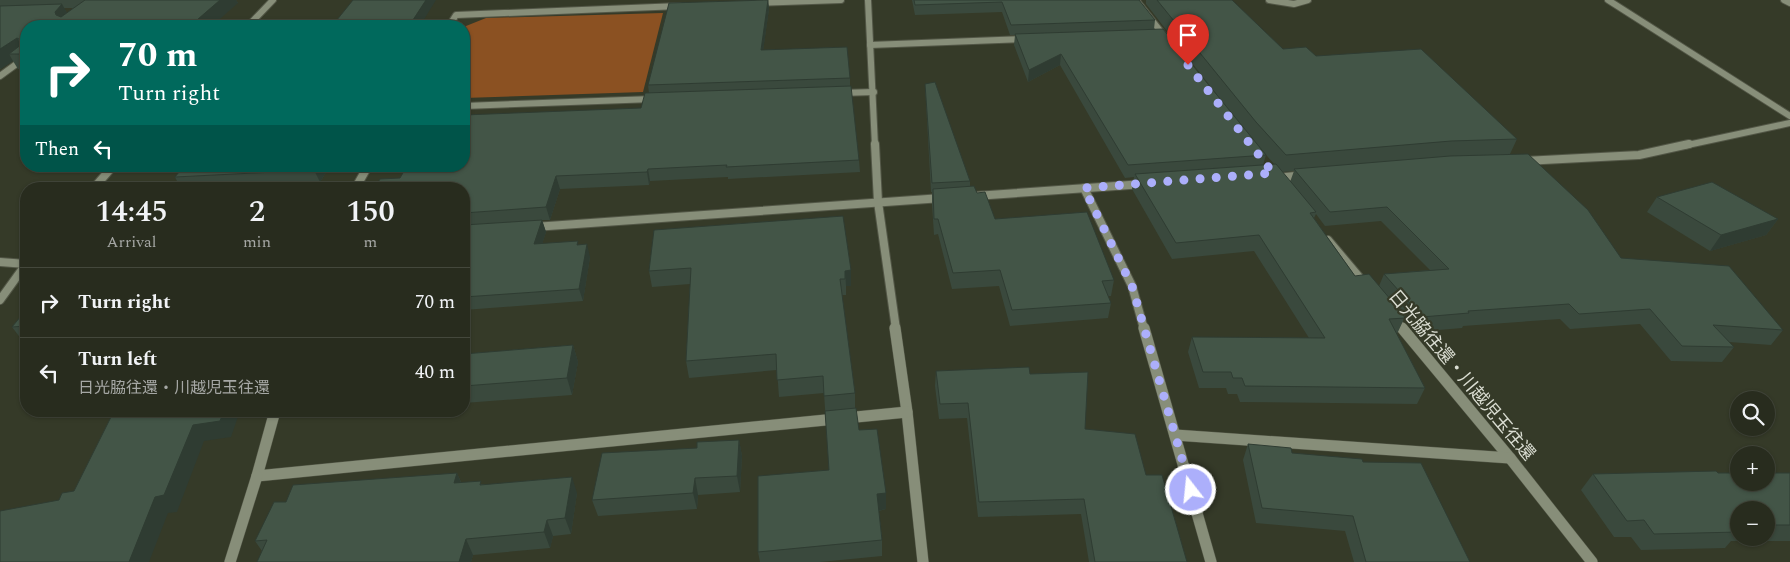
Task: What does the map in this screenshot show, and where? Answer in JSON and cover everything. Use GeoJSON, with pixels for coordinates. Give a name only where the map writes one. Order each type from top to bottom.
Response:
{"type":"FeatureCollection","features":[{"type":"Feature","properties":{"kind":"street"},"geometry":{"type":"LineString","coordinates":[[254,20],[272,0]]}},
{"type":"Feature","properties":{"kind":"street"},"geometry":{"type":"LineString","coordinates":[[751,3],[841,0]]}},
{"type":"Feature","properties":{"kind":"street"},"geometry":{"type":"LineString","coordinates":[[868,0],[878,202],[907,412],[923,562]]}},
{"type":"Feature","properties":{"kind":"street"},"geometry":{"type":"LineString","coordinates":[[1136,0],[1169,42]]}},
{"type":"Feature","properties":{"kind":"street"},"geometry":{"type":"LineString","coordinates":[[1269,0],[1290,3],[1303,3],[1308,0]]}},
{"type":"Feature","properties":{"kind":"street"},"geometry":{"type":"LineString","coordinates":[[1608,0],[1790,116]]}},
{"type":"Feature","properties":{"kind":"street"},"geometry":{"type":"LineString","coordinates":[[1784,0],[1790,3]]}},
{"type":"Feature","properties":{"kind":"street"},"geometry":{"type":"LineString","coordinates":[[453,20],[456,15],[692,6]]}},
{"type":"Feature","properties":{"kind":"street"},"geometry":{"type":"LineString","coordinates":[[1153,35],[1163,34]]}},
{"type":"Feature","properties":{"kind":"street"},"geometry":{"type":"LineString","coordinates":[[870,45],[1036,39]]}},
{"type":"Feature","properties":{"kind":"street"},"geometry":{"type":"LineString","coordinates":[[0,76],[20,61]]}},
{"type":"Feature","properties":{"kind":"street"},"geometry":{"type":"LineString","coordinates":[[835,93],[874,92]]}},
{"type":"Feature","properties":{"kind":"street"},"geometry":{"type":"LineString","coordinates":[[470,106],[660,99]]}},
{"type":"Feature","properties":{"kind":"street"},"geometry":{"type":"LineString","coordinates":[[1520,161],[1640,155],[1790,123]]}},
{"type":"Feature","properties":{"kind":"street"},"geometry":{"type":"LineString","coordinates":[[99,182],[108,172]]}},
{"type":"Feature","properties":{"kind":"street"},"geometry":{"type":"LineString","coordinates":[[1283,185],[1275,176],[1316,174]]}},
{"type":"Feature","properties":{"kind":"street"},"geometry":{"type":"LineString","coordinates":[[966,196],[1154,183]]}},
{"type":"Feature","properties":{"kind":"street"},"geometry":{"type":"LineString","coordinates":[[1084,188],[1132,286],[1211,562]]}},
{"type":"Feature","properties":{"kind":"street"},"geometry":{"type":"LineString","coordinates":[[523,228],[947,198]]}},
{"type":"Feature","properties":{"kind":"street","name":"日光脇往還・川越児玉往還"},"geometry":{"type":"LineString","coordinates":[[1321,231],[1371,291]]}},
{"type":"Feature","properties":{"kind":"street"},"geometry":{"type":"LineString","coordinates":[[0,262],[20,264]]}},
{"type":"Feature","properties":{"kind":"street"},"geometry":{"type":"LineString","coordinates":[[0,300],[20,272]]}},
{"type":"Feature","properties":{"kind":"street","name":"日光脇往還・川越児玉往還"},"geometry":{"type":"LineString","coordinates":[[1390,314],[1510,458],[1592,562]]}},
{"type":"Feature","properties":{"kind":"street"},"geometry":{"type":"LineString","coordinates":[[257,476],[907,412]]}},
{"type":"Feature","properties":{"kind":"street"},"geometry":{"type":"LineString","coordinates":[[230,562],[273,417]]}},
{"type":"Feature","properties":{"kind":"street"},"geometry":{"type":"LineString","coordinates":[[1175,435],[1510,458]]}},
{"type":"Feature","properties":{"kind":"shaded area"},"geometry":{"type":"Polygon","coordinates":[[[663,13],[643,92],[470,98],[470,24],[486,18],[663,13]]]}},
{"type":"Feature","properties":{"kind":"building"},"geometry":{"type":"Polygon","coordinates":[[[85,0],[220,0],[197,20],[20,20],[20,40],[17,38],[0,49],[0,6],[62,4],[55,12],[56,15],[61,17],[85,0]]]}},
{"type":"Feature","properties":{"kind":"building"},"geometry":{"type":"Polygon","coordinates":[[[353,0],[426,0],[413,20],[337,20],[353,0]]]}},
{"type":"Feature","properties":{"kind":"building"},"geometry":{"type":"Polygon","coordinates":[[[768,0],[761,50],[847,47],[850,78],[648,85],[669,3],[768,0]]]}},
{"type":"Feature","properties":{"kind":"building"},"geometry":{"type":"Polygon","coordinates":[[[914,0],[1139,0],[1155,20],[1011,25],[1002,2],[915,5],[914,0]]]}},
{"type":"Feature","properties":{"kind":"building"},"geometry":{"type":"Polygon","coordinates":[[[1157,0],[1232,0],[1283,49],[1306,47],[1316,56],[1421,49],[1517,139],[1451,141],[1286,155],[1256,122],[1157,0]]]}},
{"type":"Feature","properties":{"kind":"building"},"geometry":{"type":"Polygon","coordinates":[[[1163,29],[1266,155],[1128,165],[1061,54],[1029,70],[1015,34],[1163,29]]]}},
{"type":"Feature","properties":{"kind":"building"},"geometry":{"type":"Polygon","coordinates":[[[20,46],[20,54],[9,54],[20,46]]]}},
{"type":"Feature","properties":{"kind":"building"},"geometry":{"type":"Polygon","coordinates":[[[935,82],[970,181],[932,183],[925,84],[935,82]]]}},
{"type":"Feature","properties":{"kind":"building"},"geometry":{"type":"Polygon","coordinates":[[[851,86],[859,160],[648,169],[647,172],[556,176],[546,207],[470,213],[470,182],[378,182],[380,179],[400,178],[404,172],[470,172],[470,115],[641,108],[645,93],[851,86]]]}},
{"type":"Feature","properties":{"kind":"building"},"geometry":{"type":"Polygon","coordinates":[[[1528,154],[1588,210],[1621,258],[1729,266],[1783,330],[1713,325],[1734,347],[1682,346],[1650,309],[1579,314],[1569,304],[1468,311],[1469,313],[1422,317],[1384,274],[1449,269],[1387,207],[1330,212],[1294,169],[1450,156],[1528,154]]]}},
{"type":"Feature","properties":{"kind":"building"},"geometry":{"type":"Polygon","coordinates":[[[1276,164],[1316,212],[1310,213],[1355,276],[1369,274],[1402,313],[1405,318],[1389,319],[1425,388],[1245,386],[1242,378],[1233,378],[1231,372],[1203,372],[1192,337],[1325,338],[1259,235],[1176,243],[1135,174],[1276,164]]]}},
{"type":"Feature","properties":{"kind":"building"},"geometry":{"type":"Polygon","coordinates":[[[179,172],[274,172],[175,177],[179,172]]]}},
{"type":"Feature","properties":{"kind":"building"},"geometry":{"type":"Polygon","coordinates":[[[1712,182],[1778,219],[1721,235],[1657,197],[1712,182]]]}},
{"type":"Feature","properties":{"kind":"building"},"geometry":{"type":"Polygon","coordinates":[[[974,186],[977,193],[985,192],[995,219],[1087,212],[1114,280],[1102,281],[1111,303],[1012,310],[1000,270],[953,273],[938,219],[934,219],[933,189],[974,186]]]}},
{"type":"Feature","properties":{"kind":"building"},"geometry":{"type":"Polygon","coordinates":[[[843,216],[851,270],[845,271],[845,279],[840,279],[855,393],[824,396],[823,376],[777,380],[776,354],[686,361],[691,268],[649,271],[654,230],[843,216]]]}},
{"type":"Feature","properties":{"kind":"building"},"geometry":{"type":"Polygon","coordinates":[[[542,220],[534,244],[578,241],[577,245],[587,244],[579,289],[470,297],[470,225],[542,220]]]}},
{"type":"Feature","properties":{"kind":"building"},"geometry":{"type":"Polygon","coordinates":[[[20,317],[20,326],[12,327],[20,317]]]}},
{"type":"Feature","properties":{"kind":"building"},"geometry":{"type":"Polygon","coordinates":[[[573,345],[567,378],[470,386],[470,354],[573,345]]]}},
{"type":"Feature","properties":{"kind":"building"},"geometry":{"type":"Polygon","coordinates":[[[1029,367],[1030,374],[1088,372],[1085,429],[1135,434],[1146,475],[1162,475],[1187,562],[1095,562],[1084,499],[979,502],[968,403],[940,404],[936,371],[1029,367]]]}},
{"type":"Feature","properties":{"kind":"building"},"geometry":{"type":"Polygon","coordinates":[[[856,408],[859,430],[877,429],[886,493],[877,494],[882,540],[758,552],[758,476],[829,470],[825,411],[856,408]]]}},
{"type":"Feature","properties":{"kind":"building"},"geometry":{"type":"Polygon","coordinates":[[[111,417],[222,417],[220,421],[193,425],[164,495],[155,497],[129,562],[0,562],[0,511],[59,500],[62,493],[74,491],[111,417]]]}},
{"type":"Feature","properties":{"kind":"building"},"geometry":{"type":"Polygon","coordinates":[[[739,440],[737,476],[695,478],[693,493],[592,500],[602,453],[697,448],[697,442],[739,440]]]}},
{"type":"Feature","properties":{"kind":"building"},"geometry":{"type":"Polygon","coordinates":[[[1248,444],[1291,448],[1292,453],[1362,459],[1363,462],[1421,463],[1470,562],[1366,562],[1353,516],[1262,508],[1248,444]]]}},
{"type":"Feature","properties":{"kind":"building"},"geometry":{"type":"Polygon","coordinates":[[[1716,471],[1718,473],[1730,473],[1730,491],[1775,491],[1775,473],[1790,473],[1790,525],[1775,525],[1775,501],[1730,501],[1730,532],[1654,534],[1644,520],[1627,521],[1593,474],[1716,471]]]}},
{"type":"Feature","properties":{"kind":"building"},"geometry":{"type":"Polygon","coordinates":[[[457,473],[454,483],[481,481],[480,485],[572,477],[565,518],[547,520],[544,532],[466,539],[459,562],[257,562],[267,540],[255,541],[274,502],[286,502],[293,485],[457,473]]]}},
{"type":"Feature","properties":{"kind":"route"},"geometry":{"type":"LineString","coordinates":[[1188,65],[1273,173],[1084,188],[1132,286],[1191,490]]}}]}
